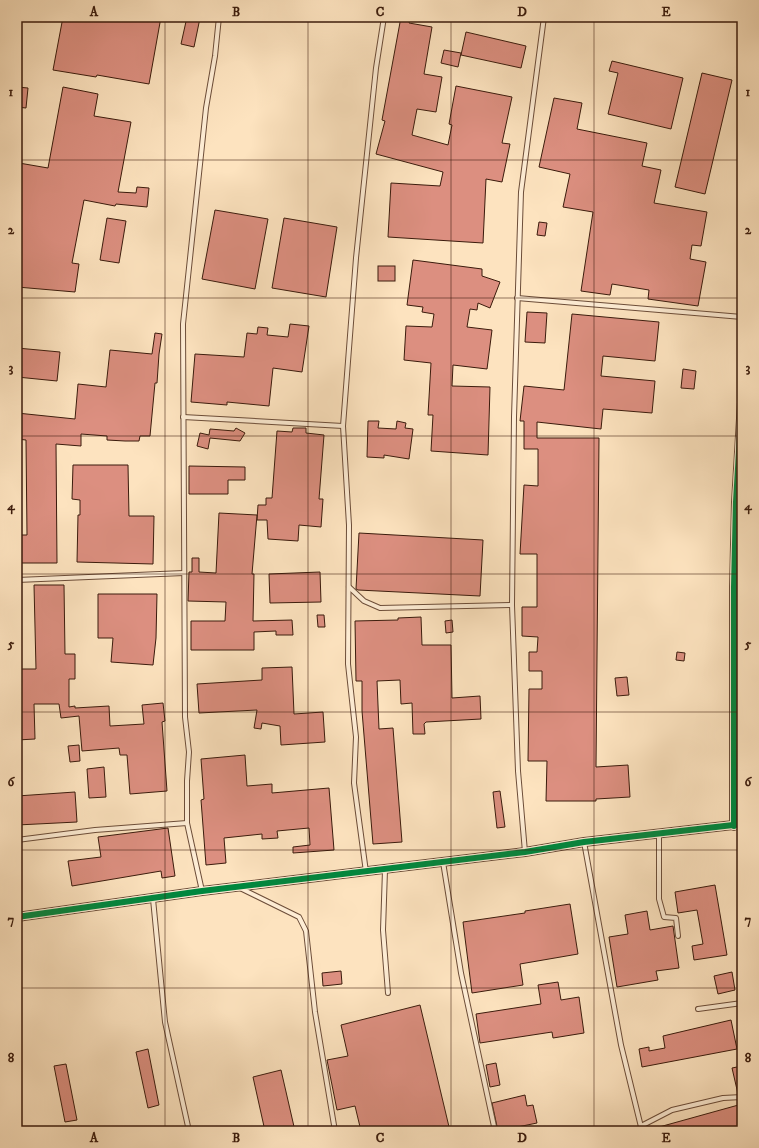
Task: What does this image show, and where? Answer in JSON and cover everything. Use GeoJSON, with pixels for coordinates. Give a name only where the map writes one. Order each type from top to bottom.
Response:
{"type":"FeatureCollection","features":[{"type":"Feature","properties":{"kind":"street"},"geometry":{"type":"LineString","coordinates":[[17,917],[202,892],[525,852],[584,842],[738,825],[738,587],[736,502],[742,402]]}},
{"type":"Feature","properties":{"kind":"lane"},"geometry":{"type":"LineString","coordinates":[[202,892],[187,823],[189,752],[185,717],[183,324],[206,108],[215,56],[219,17]]}},
{"type":"Feature","properties":{"kind":"lane"},"geometry":{"type":"LineString","coordinates":[[366,872],[354,783],[356,737],[348,664],[349,525],[343,426],[356,258],[376,68],[384,17]]}},
{"type":"Feature","properties":{"kind":"lane"},"geometry":{"type":"LineString","coordinates":[[525,852],[518,771],[512,605],[514,417],[521,192],[544,17]]}},
{"type":"Feature","properties":{"kind":"lane"},"geometry":{"type":"LineString","coordinates":[[517,298],[742,317]]}},
{"type":"Feature","properties":{"kind":"lane"},"geometry":{"type":"LineString","coordinates":[[183,417],[343,426]]}},
{"type":"Feature","properties":{"kind":"lane"},"geometry":{"type":"LineString","coordinates":[[17,580],[184,573]]}},
{"type":"Feature","properties":{"kind":"lane"},"geometry":{"type":"LineString","coordinates":[[349,587],[364,601],[380,608],[512,605]]}},
{"type":"Feature","properties":{"kind":"lane"},"geometry":{"type":"LineString","coordinates":[[17,840],[94,830],[187,823]]}},
{"type":"Feature","properties":{"kind":"lane"},"geometry":{"type":"LineString","coordinates":[[659,834],[659,899],[664,917],[676,918],[678,936]]}},
{"type":"Feature","properties":{"kind":"lane"},"geometry":{"type":"LineString","coordinates":[[584,842],[621,1044],[641,1129],[672,1110],[723,1098],[742,1097]]}},
{"type":"Feature","properties":{"kind":"lane"},"geometry":{"type":"LineString","coordinates":[[444,862],[461,973],[495,1131]]}},
{"type":"Feature","properties":{"kind":"lane"},"geometry":{"type":"LineString","coordinates":[[385,870],[383,930],[388,993]]}},
{"type":"Feature","properties":{"kind":"lane"},"geometry":{"type":"LineString","coordinates":[[239,888],[299,917],[306,932],[315,1012],[335,1131]]}},
{"type":"Feature","properties":{"kind":"lane"},"geometry":{"type":"LineString","coordinates":[[153,899],[166,1022],[189,1131]]}},
{"type":"Feature","properties":{"kind":"lane"},"geometry":{"type":"LineString","coordinates":[[698,1009],[742,1003]]}},
{"type":"Feature","properties":{"kind":"building"},"geometry":{"type":"Polygon","coordinates":[[[63,17],[161,17],[149,84],[97,75],[96,77],[53,70],[63,17]]]}},
{"type":"Feature","properties":{"kind":"building"},"geometry":{"type":"Polygon","coordinates":[[[187,17],[200,18],[194,47],[181,44],[187,17]]]}},
{"type":"Feature","properties":{"kind":"building"},"geometry":{"type":"Polygon","coordinates":[[[401,17],[411,17],[409,23],[432,27],[424,74],[442,77],[436,112],[417,109],[412,135],[448,145],[452,125],[449,124],[456,86],[512,97],[502,143],[510,144],[502,182],[486,179],[483,243],[388,237],[391,183],[440,186],[443,172],[376,154],[385,121],[382,120],[401,17]]]}},
{"type":"Feature","properties":{"kind":"building"},"geometry":{"type":"Polygon","coordinates":[[[466,32],[526,46],[521,68],[461,55],[466,32]]]}},
{"type":"Feature","properties":{"kind":"building"},"geometry":{"type":"Polygon","coordinates":[[[444,50],[461,53],[458,67],[441,63],[444,50]]]}},
{"type":"Feature","properties":{"kind":"building"},"geometry":{"type":"Polygon","coordinates":[[[612,61],[683,78],[671,129],[608,114],[618,73],[609,71],[612,61]]]}},
{"type":"Feature","properties":{"kind":"building"},"geometry":{"type":"Polygon","coordinates":[[[702,73],[732,80],[705,194],[675,187],[702,73]]]}},
{"type":"Feature","properties":{"kind":"building"},"geometry":{"type":"Polygon","coordinates":[[[17,87],[28,88],[26,108],[17,107],[17,87]]]}},
{"type":"Feature","properties":{"kind":"building"},"geometry":{"type":"Polygon","coordinates":[[[63,87],[98,94],[94,116],[131,122],[118,192],[136,193],[137,187],[149,188],[147,207],[116,204],[115,206],[84,200],[72,263],[79,264],[75,292],[17,287],[17,175],[19,163],[48,168],[63,87]]]}},
{"type":"Feature","properties":{"kind":"building"},"geometry":{"type":"Polygon","coordinates":[[[554,98],[582,103],[577,129],[647,143],[642,166],[661,170],[654,203],[707,212],[701,246],[692,245],[690,259],[706,262],[698,306],[648,299],[649,290],[612,284],[610,295],[581,291],[593,212],[563,207],[570,174],[539,167],[554,98]]]}},
{"type":"Feature","properties":{"kind":"building"},"geometry":{"type":"Polygon","coordinates":[[[215,210],[268,219],[255,289],[202,279],[215,210]]]}},
{"type":"Feature","properties":{"kind":"building"},"geometry":{"type":"Polygon","coordinates":[[[107,218],[126,221],[119,263],[100,260],[107,218]]]}},
{"type":"Feature","properties":{"kind":"building"},"geometry":{"type":"Polygon","coordinates":[[[284,218],[337,227],[326,297],[272,288],[284,218]]]}},
{"type":"Feature","properties":{"kind":"building"},"geometry":{"type":"Polygon","coordinates":[[[539,222],[547,223],[545,236],[537,235],[539,222]]]}},
{"type":"Feature","properties":{"kind":"building"},"geometry":{"type":"Polygon","coordinates":[[[413,260],[482,269],[482,276],[500,282],[490,308],[478,303],[477,310],[470,309],[467,327],[492,330],[487,369],[453,365],[452,386],[490,387],[488,455],[431,451],[433,415],[428,415],[431,363],[404,360],[406,326],[432,327],[434,314],[422,312],[423,307],[407,305],[413,260]]]}},
{"type":"Feature","properties":{"kind":"building"},"geometry":{"type":"Polygon","coordinates":[[[378,266],[395,266],[395,281],[378,281],[378,266]]]}},
{"type":"Feature","properties":{"kind":"building"},"geometry":{"type":"Polygon","coordinates":[[[527,312],[547,313],[545,343],[525,342],[527,312]]]}},
{"type":"Feature","properties":{"kind":"building"},"geometry":{"type":"Polygon","coordinates":[[[572,314],[659,322],[655,361],[603,356],[601,376],[655,381],[652,413],[603,409],[601,429],[537,422],[537,438],[599,438],[596,767],[628,765],[630,797],[596,799],[596,801],[546,801],[547,761],[528,761],[529,689],[542,689],[542,671],[529,671],[529,652],[537,652],[538,637],[522,636],[522,607],[537,607],[537,554],[520,554],[524,485],[538,486],[538,449],[524,449],[524,421],[520,421],[524,386],[564,390],[572,314]]]}},
{"type":"Feature","properties":{"kind":"building"},"geometry":{"type":"Polygon","coordinates":[[[290,324],[309,326],[302,372],[273,368],[269,406],[227,402],[227,405],[191,402],[195,354],[244,357],[247,333],[257,334],[258,327],[268,328],[267,335],[288,337],[290,324]]]}},
{"type":"Feature","properties":{"kind":"building"},"geometry":{"type":"Polygon","coordinates":[[[155,333],[162,334],[157,383],[155,383],[150,436],[140,436],[139,441],[125,441],[107,440],[107,436],[81,434],[81,446],[56,444],[57,563],[17,563],[17,535],[27,535],[26,440],[17,439],[17,413],[75,419],[78,384],[106,387],[110,350],[152,354],[155,333]]]}},
{"type":"Feature","properties":{"kind":"building"},"geometry":{"type":"Polygon","coordinates":[[[17,348],[60,352],[57,381],[17,377],[17,348]]]}},
{"type":"Feature","properties":{"kind":"building"},"geometry":{"type":"Polygon","coordinates":[[[683,369],[696,371],[694,389],[681,388],[683,369]]]}},
{"type":"Feature","properties":{"kind":"building"},"geometry":{"type":"Polygon","coordinates":[[[368,421],[379,421],[378,428],[396,429],[397,421],[406,423],[405,428],[413,429],[409,459],[384,455],[384,458],[367,457],[368,421]]]}},
{"type":"Feature","properties":{"kind":"building"},"geometry":{"type":"Polygon","coordinates":[[[236,428],[245,433],[240,441],[210,438],[208,449],[197,446],[200,433],[209,435],[210,429],[234,431],[236,428]]]}},
{"type":"Feature","properties":{"kind":"building"},"geometry":{"type":"Polygon","coordinates":[[[293,428],[306,428],[306,433],[324,435],[319,499],[323,499],[321,527],[299,525],[298,541],[268,539],[267,520],[257,520],[258,505],[266,505],[266,498],[272,498],[277,431],[292,432],[293,428]]]}},
{"type":"Feature","properties":{"kind":"building"},"geometry":{"type":"Polygon","coordinates":[[[73,465],[128,465],[129,516],[154,516],[153,564],[77,562],[78,515],[80,515],[80,500],[72,499],[73,465]]]}},
{"type":"Feature","properties":{"kind":"building"},"geometry":{"type":"Polygon","coordinates":[[[189,466],[245,467],[245,480],[228,480],[228,494],[189,494],[189,466]]]}},
{"type":"Feature","properties":{"kind":"building"},"geometry":{"type":"Polygon","coordinates":[[[219,513],[257,515],[252,574],[254,574],[253,621],[292,620],[293,635],[276,635],[276,631],[254,632],[254,650],[191,650],[191,621],[225,621],[226,602],[188,601],[189,572],[192,572],[192,558],[199,558],[199,572],[216,573],[219,513]]]}},
{"type":"Feature","properties":{"kind":"building"},"geometry":{"type":"Polygon","coordinates":[[[359,533],[483,540],[480,596],[356,589],[359,533]]]}},
{"type":"Feature","properties":{"kind":"building"},"geometry":{"type":"Polygon","coordinates":[[[320,572],[321,602],[270,603],[269,574],[320,572]]]}},
{"type":"Feature","properties":{"kind":"building"},"geometry":{"type":"Polygon","coordinates":[[[34,585],[64,585],[65,654],[75,654],[75,679],[69,679],[69,707],[109,706],[110,726],[144,724],[142,705],[163,703],[165,721],[162,722],[167,791],[130,794],[127,755],[120,755],[119,748],[82,751],[79,716],[61,718],[59,704],[34,704],[35,739],[17,740],[17,669],[36,669],[34,585]]]}},
{"type":"Feature","properties":{"kind":"building"},"geometry":{"type":"Polygon","coordinates":[[[98,594],[157,594],[156,638],[153,665],[111,662],[113,638],[98,638],[98,594]]]}},
{"type":"Feature","properties":{"kind":"building"},"geometry":{"type":"Polygon","coordinates":[[[317,615],[324,615],[325,627],[318,627],[317,615]]]}},
{"type":"Feature","properties":{"kind":"building"},"geometry":{"type":"Polygon","coordinates":[[[421,617],[422,645],[451,645],[452,698],[480,696],[481,719],[426,722],[424,724],[425,734],[413,734],[412,703],[401,704],[400,680],[377,681],[379,729],[393,728],[402,842],[373,844],[362,711],[362,681],[356,681],[355,621],[398,620],[398,618],[421,617]]]}},
{"type":"Feature","properties":{"kind":"building"},"geometry":{"type":"Polygon","coordinates":[[[452,620],[453,632],[446,633],[445,621],[452,620]]]}},
{"type":"Feature","properties":{"kind":"building"},"geometry":{"type":"Polygon","coordinates":[[[677,652],[685,653],[684,661],[676,660],[677,652]]]}},
{"type":"Feature","properties":{"kind":"building"},"geometry":{"type":"Polygon","coordinates":[[[292,667],[294,714],[323,712],[325,742],[281,745],[280,726],[262,723],[261,729],[254,728],[257,710],[199,713],[197,684],[262,680],[262,668],[292,667]]]}},
{"type":"Feature","properties":{"kind":"building"},"geometry":{"type":"Polygon","coordinates":[[[627,677],[629,695],[617,696],[615,678],[627,677]]]}},
{"type":"Feature","properties":{"kind":"building"},"geometry":{"type":"Polygon","coordinates":[[[79,745],[80,761],[70,762],[68,746],[79,745]]]}},
{"type":"Feature","properties":{"kind":"building"},"geometry":{"type":"Polygon","coordinates":[[[245,755],[247,786],[272,784],[272,793],[329,788],[334,850],[293,853],[293,847],[310,845],[309,828],[277,831],[278,838],[262,839],[262,834],[224,838],[226,863],[206,865],[201,800],[204,799],[201,759],[245,755]]]}},
{"type":"Feature","properties":{"kind":"building"},"geometry":{"type":"Polygon","coordinates":[[[104,767],[106,797],[89,798],[87,769],[104,767]]]}},
{"type":"Feature","properties":{"kind":"building"},"geometry":{"type":"Polygon","coordinates":[[[500,791],[505,827],[497,828],[493,792],[500,791]]]}},
{"type":"Feature","properties":{"kind":"building"},"geometry":{"type":"Polygon","coordinates":[[[75,792],[77,822],[17,825],[17,796],[75,792]]]}},
{"type":"Feature","properties":{"kind":"building"},"geometry":{"type":"Polygon","coordinates":[[[168,828],[175,876],[162,878],[161,871],[72,886],[68,861],[101,857],[98,837],[168,828]]]}},
{"type":"Feature","properties":{"kind":"building"},"geometry":{"type":"Polygon","coordinates":[[[715,885],[727,955],[694,960],[692,946],[703,944],[697,910],[678,913],[675,892],[715,885]]]}},
{"type":"Feature","properties":{"kind":"building"},"geometry":{"type":"Polygon","coordinates":[[[570,904],[578,954],[520,964],[523,985],[472,993],[463,922],[525,913],[525,911],[570,904]]]}},
{"type":"Feature","properties":{"kind":"building"},"geometry":{"type":"Polygon","coordinates":[[[647,911],[650,930],[673,926],[679,968],[656,971],[658,980],[617,987],[609,937],[628,934],[625,915],[647,911]]]}},
{"type":"Feature","properties":{"kind":"building"},"geometry":{"type":"Polygon","coordinates":[[[341,971],[342,984],[323,986],[322,973],[341,971]]]}},
{"type":"Feature","properties":{"kind":"building"},"geometry":{"type":"Polygon","coordinates":[[[732,972],[735,990],[718,994],[714,976],[732,972]]]}},
{"type":"Feature","properties":{"kind":"building"},"geometry":{"type":"Polygon","coordinates":[[[558,982],[561,1000],[579,997],[584,1033],[553,1038],[552,1032],[480,1043],[476,1014],[541,1004],[538,985],[558,982]]]}},
{"type":"Feature","properties":{"kind":"building"},"geometry":{"type":"Polygon","coordinates":[[[420,1005],[450,1131],[361,1131],[355,1106],[337,1110],[327,1060],[348,1056],[341,1025],[420,1005]]]}},
{"type":"Feature","properties":{"kind":"building"},"geometry":{"type":"Polygon","coordinates":[[[731,1020],[737,1049],[642,1067],[639,1049],[649,1047],[649,1051],[665,1048],[663,1036],[731,1020]]]}},
{"type":"Feature","properties":{"kind":"building"},"geometry":{"type":"Polygon","coordinates":[[[148,1049],[159,1105],[148,1108],[136,1052],[148,1049]]]}},
{"type":"Feature","properties":{"kind":"building"},"geometry":{"type":"Polygon","coordinates":[[[496,1063],[500,1085],[490,1087],[486,1065],[496,1063]]]}},
{"type":"Feature","properties":{"kind":"building"},"geometry":{"type":"Polygon","coordinates":[[[66,1064],[77,1120],[65,1122],[54,1066],[66,1064]]]}},
{"type":"Feature","properties":{"kind":"building"},"geometry":{"type":"Polygon","coordinates":[[[742,1066],[742,1094],[738,1094],[732,1068],[742,1066]]]}},
{"type":"Feature","properties":{"kind":"building"},"geometry":{"type":"Polygon","coordinates":[[[281,1070],[295,1131],[265,1131],[253,1077],[281,1070]]]}},
{"type":"Feature","properties":{"kind":"building"},"geometry":{"type":"Polygon","coordinates":[[[525,1095],[527,1106],[533,1105],[537,1123],[498,1131],[492,1103],[525,1095]]]}},
{"type":"Feature","properties":{"kind":"building"},"geometry":{"type":"Polygon","coordinates":[[[742,1104],[742,1131],[653,1131],[652,1129],[742,1104]]]}},
{"type":"Feature","properties":{"kind":"cycle path"},"geometry":{"type":"LineString","coordinates":[[734,826],[734,587],[736,502],[742,402]]}},
{"type":"Feature","properties":{"kind":"cycle path"},"geometry":{"type":"LineString","coordinates":[[17,917],[202,891],[525,852],[584,842],[742,824]]}}]}
